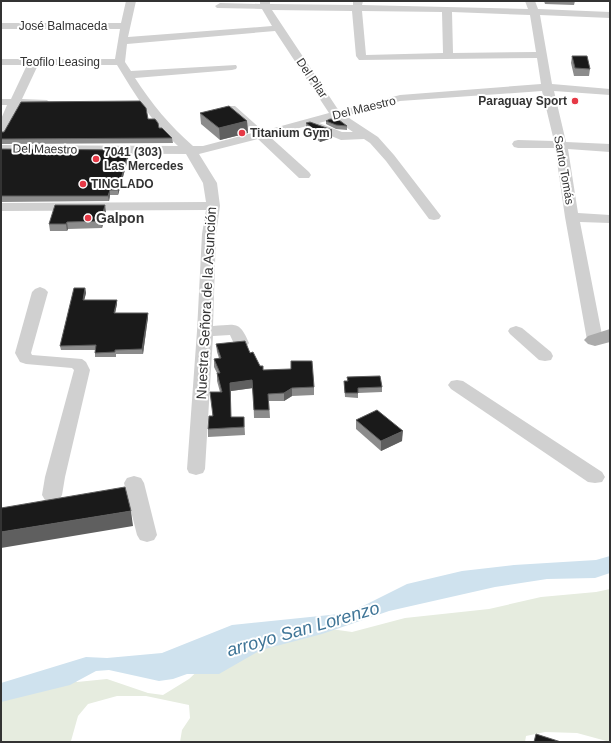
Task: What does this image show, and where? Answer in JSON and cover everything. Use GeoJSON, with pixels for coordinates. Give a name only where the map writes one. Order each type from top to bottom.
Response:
{"type":"FeatureCollection","features":[{"type":"Feature","properties":{"kind":"street"},"geometry":{"type":"LineString","coordinates":[[120,62],[122,41],[131,1]]}},
{"type":"Feature","properties":{"kind":"street"},"geometry":{"type":"LineString","coordinates":[[220,6],[265,4],[357,4],[447,9],[532,6],[610,15]]}},
{"type":"Feature","properties":{"kind":"street","name":"Del Pilar"},"geometry":{"type":"LineString","coordinates":[[265,4],[278,28],[336,115],[374,140],[390,158],[434,216]]}},
{"type":"Feature","properties":{"kind":"street"},"geometry":{"type":"LineString","coordinates":[[357,4],[361,56],[367,59],[541,55]]}},
{"type":"Feature","properties":{"kind":"street","name":"Santo Tomás"},"geometry":{"type":"LineString","coordinates":[[532,6],[546,87],[561,145],[572,217],[603,337]]}},
{"type":"Feature","properties":{"kind":"street"},"geometry":{"type":"LineString","coordinates":[[447,9],[448,57]]}},
{"type":"Feature","properties":{"kind":"street","name":"José Balmaceda"},"geometry":{"type":"LineString","coordinates":[[1,26],[126,26]]}},
{"type":"Feature","properties":{"kind":"street"},"geometry":{"type":"LineString","coordinates":[[122,41],[278,28]]}},
{"type":"Feature","properties":{"kind":"street","name":"Teofilo Leasing"},"geometry":{"type":"LineString","coordinates":[[1,62],[120,62]]}},
{"type":"Feature","properties":{"kind":"street"},"geometry":{"type":"LineString","coordinates":[[1,131],[34,62]]}},
{"type":"Feature","properties":{"kind":"street","name":"Nuestra Señora de la Asunción"},"geometry":{"type":"LineString","coordinates":[[120,62],[144,101],[174,136],[191,151],[210,183],[213,206],[209,234],[206,331],[196,469]]}},
{"type":"Feature","properties":{"kind":"street"},"geometry":{"type":"LineString","coordinates":[[127,75],[232,67]]}},
{"type":"Feature","properties":{"kind":"street","name":"Del Maestro"},"geometry":{"type":"LineString","coordinates":[[1,149],[191,151],[209,149],[400,98],[586,84],[610,92]]}},
{"type":"Feature","properties":{"kind":"street"},"geometry":{"type":"LineString","coordinates":[[128,101],[144,101]]}},
{"type":"Feature","properties":{"kind":"street"},"geometry":{"type":"LineString","coordinates":[[1,102],[53,102]]}},
{"type":"Feature","properties":{"kind":"street"},"geometry":{"type":"LineString","coordinates":[[231,108],[304,175]]}},
{"type":"Feature","properties":{"kind":"street"},"geometry":{"type":"LineString","coordinates":[[307,122],[317,128],[341,136],[366,135]]}},
{"type":"Feature","properties":{"kind":"street"},"geometry":{"type":"LineString","coordinates":[[518,144],[610,148]]}},
{"type":"Feature","properties":{"kind":"street"},"geometry":{"type":"LineString","coordinates":[[1,208],[213,206]]}},
{"type":"Feature","properties":{"kind":"street"},"geometry":{"type":"LineString","coordinates":[[572,217],[610,219]]}},
{"type":"Feature","properties":{"kind":"street"},"geometry":{"type":"LineString","coordinates":[[40,292],[23,353],[26,358],[32,360],[76,363],[82,370],[55,477],[52,495]]}},
{"type":"Feature","properties":{"kind":"street"},"geometry":{"type":"LineString","coordinates":[[206,331],[234,330],[236,331],[241,343]]}},
{"type":"Feature","properties":{"kind":"street"},"geometry":{"type":"LineString","coordinates":[[516,331],[545,356]]}},
{"type":"Feature","properties":{"kind":"street"},"geometry":{"type":"LineString","coordinates":[[457,385],[595,477]]}},
{"type":"Feature","properties":{"kind":"street"},"geometry":{"type":"LineString","coordinates":[[134,484],[147,535]]}},
{"type":"Feature","properties":{"kind":"shaded area"},"geometry":{"type":"Polygon","coordinates":[[[610,589],[610,742],[577,733],[545,732],[526,736],[525,742],[180,742],[182,730],[190,718],[189,705],[146,696],[117,696],[88,704],[78,716],[71,741],[1,742],[1,687],[63,670],[77,682],[107,679],[148,693],[163,695],[189,679],[204,665],[331,629],[352,632],[405,618],[489,609],[541,597],[596,592],[610,589]]]}},
{"type":"Feature","properties":{"kind":"water","name":"arroyo San Lorenzo"},"geometry":{"type":"Polygon","coordinates":[[[610,556],[610,573],[595,578],[547,579],[495,587],[389,611],[322,634],[261,650],[219,674],[187,674],[173,679],[159,681],[109,670],[96,671],[70,685],[1,702],[1,683],[86,657],[107,658],[162,653],[232,625],[349,613],[407,584],[462,571],[514,565],[596,560],[610,556]]]}},
{"type":"Feature","properties":{"kind":"building"},"geometry":{"type":"Polygon","coordinates":[[[572,56],[587,56],[590,69],[575,68],[572,56]]]}},
{"type":"Feature","properties":{"kind":"building"},"geometry":{"type":"Polygon","coordinates":[[[140,101],[146,108],[148,119],[155,119],[159,128],[162,128],[172,138],[1,139],[1,132],[4,132],[21,102],[140,101]]]}},
{"type":"Feature","properties":{"kind":"building"},"geometry":{"type":"Polygon","coordinates":[[[229,106],[247,121],[219,128],[200,113],[229,106]]]}},
{"type":"Feature","properties":{"kind":"building"},"geometry":{"type":"Polygon","coordinates":[[[330,119],[339,120],[347,126],[336,125],[326,121],[330,119]]]}},
{"type":"Feature","properties":{"kind":"building"},"geometry":{"type":"Polygon","coordinates":[[[310,122],[332,130],[320,134],[306,123],[310,122]]]}},
{"type":"Feature","properties":{"kind":"building"},"geometry":{"type":"Polygon","coordinates":[[[1,149],[129,150],[118,190],[110,190],[108,196],[1,196],[1,149]]]}},
{"type":"Feature","properties":{"kind":"building"},"geometry":{"type":"Polygon","coordinates":[[[55,205],[105,205],[101,221],[49,224],[55,205]]]}},
{"type":"Feature","properties":{"kind":"building"},"geometry":{"type":"Polygon","coordinates":[[[74,288],[85,288],[83,300],[117,300],[114,313],[148,313],[142,349],[115,350],[115,352],[95,353],[96,345],[60,346],[74,288]]]}},
{"type":"Feature","properties":{"kind":"building"},"geometry":{"type":"Polygon","coordinates":[[[245,341],[250,353],[253,352],[260,366],[263,366],[263,370],[291,369],[291,361],[312,361],[314,387],[292,388],[284,393],[268,394],[269,410],[254,410],[252,380],[230,383],[231,417],[244,417],[244,427],[208,429],[209,416],[213,416],[210,392],[222,392],[217,373],[220,373],[214,359],[221,358],[216,344],[245,341]]]}},
{"type":"Feature","properties":{"kind":"building"},"geometry":{"type":"Polygon","coordinates":[[[380,376],[382,387],[358,388],[358,393],[345,393],[344,381],[348,381],[347,377],[380,376]]]}},
{"type":"Feature","properties":{"kind":"building"},"geometry":{"type":"Polygon","coordinates":[[[377,410],[403,431],[381,441],[356,420],[377,410]]]}},
{"type":"Feature","properties":{"kind":"building"},"geometry":{"type":"Polygon","coordinates":[[[125,487],[131,511],[1,532],[1,508],[125,487]]]}},
{"type":"Feature","properties":{"kind":"building"},"geometry":{"type":"Polygon","coordinates":[[[536,734],[561,742],[534,742],[536,734]]]}},
{"type":"Feature","properties":{"kind":"place","name":"Paraguay Sport"},"geometry":{"type":"Point","coordinates":[575,101]}},
{"type":"Feature","properties":{"kind":"place","name":"Titanium Gym"},"geometry":{"type":"Point","coordinates":[242,133]}},
{"type":"Feature","properties":{"kind":"place","name":"7041 (303) Las Mercedes"},"geometry":{"type":"Point","coordinates":[96,159]}},
{"type":"Feature","properties":{"kind":"place","name":"TINGLADO"},"geometry":{"type":"Point","coordinates":[83,184]}},
{"type":"Feature","properties":{"kind":"place","name":"Galpon"},"geometry":{"type":"Point","coordinates":[88,218]}}]}
